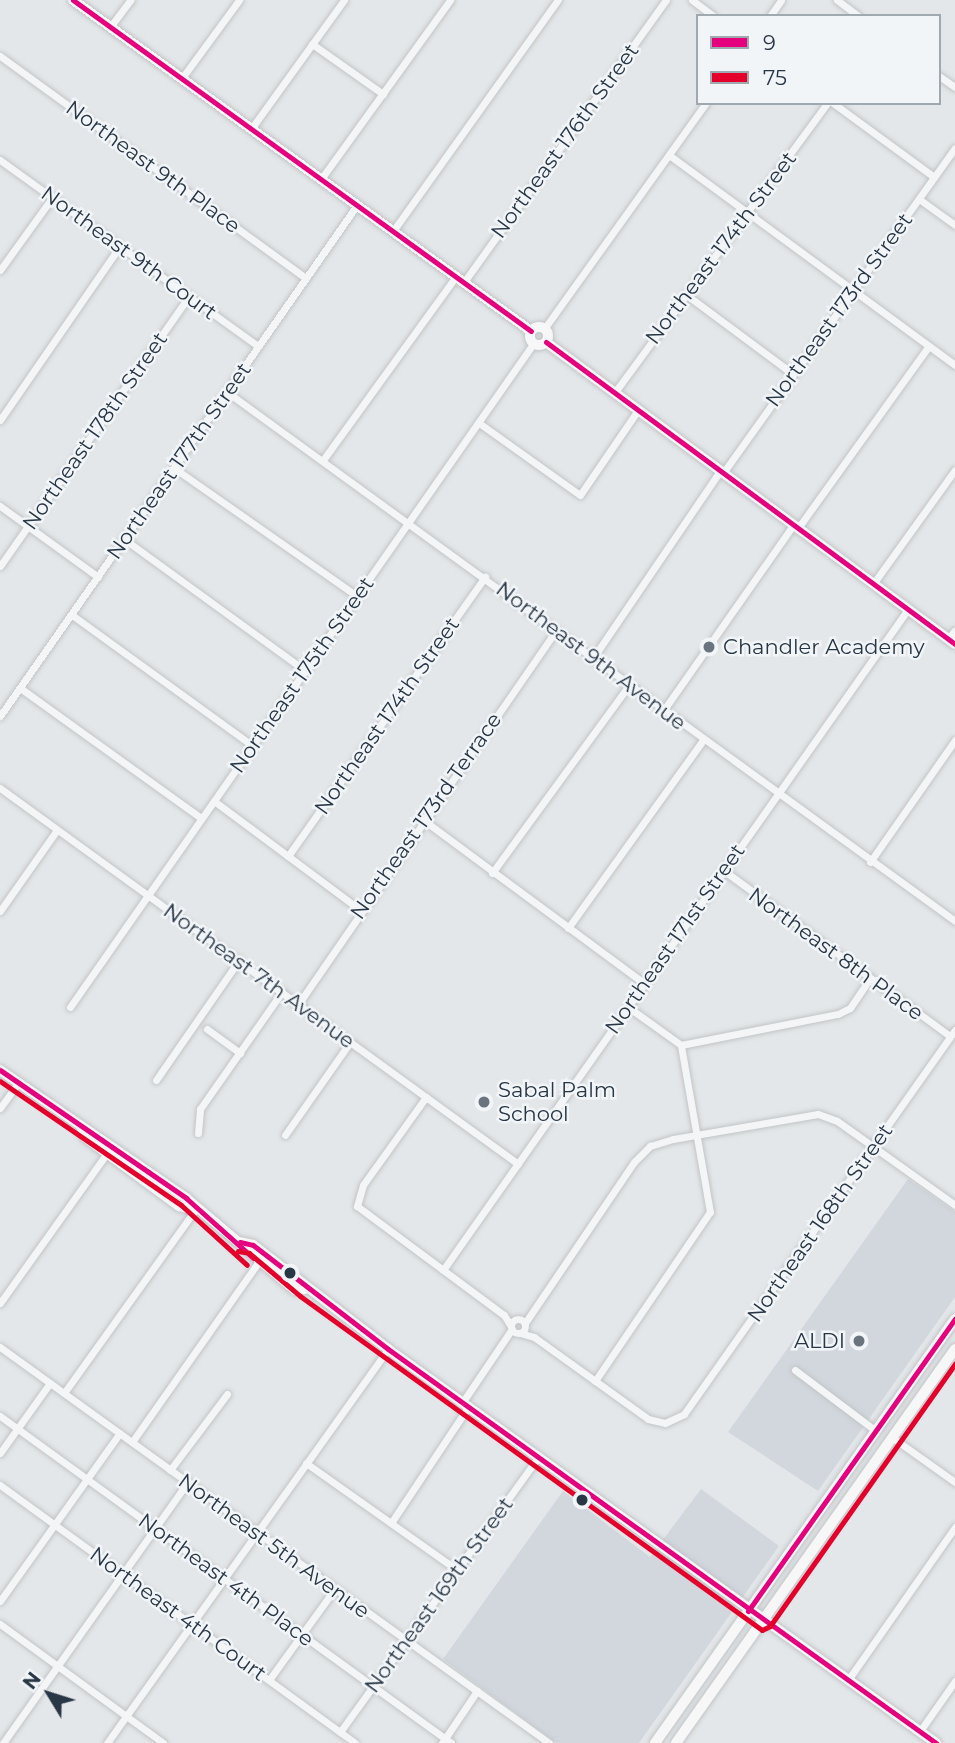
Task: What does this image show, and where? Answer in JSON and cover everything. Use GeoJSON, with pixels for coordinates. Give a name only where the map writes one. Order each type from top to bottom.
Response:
{"type":"FeatureCollection","features":[{"type":"Feature","properties":{"kind":"main road"},"geometry":{"type":"LineString","coordinates":[[73,0],[531,331],[534,344],[546,342]]}},
{"type":"Feature","properties":{"kind":"main road"},"geometry":{"type":"LineString","coordinates":[[531,331],[544,329],[546,342],[952,642]]}},
{"type":"Feature","properties":{"kind":"main road"},"geometry":{"type":"LineString","coordinates":[[0,1070],[82,1128],[92,1129],[186,1198],[195,1209],[240,1242],[258,1263],[295,1290],[305,1289]]}},
{"type":"Feature","properties":{"kind":"main road"},"geometry":{"type":"LineString","coordinates":[[82,1128],[85,1137],[178,1206],[195,1209]]}},
{"type":"Feature","properties":{"kind":"main road"},"geometry":{"type":"LineString","coordinates":[[240,1242],[253,1245],[305,1289],[748,1611],[936,1743]]}},
{"type":"Feature","properties":{"kind":"main road"},"geometry":{"type":"LineString","coordinates":[[655,1743],[955,1319]]}},
{"type":"Feature","properties":{"kind":"main road"},"geometry":{"type":"LineString","coordinates":[[676,1743],[955,1349]]}},
{"type":"Feature","properties":{"kind":"main road"},"geometry":{"type":"LineString","coordinates":[[888,1414],[893,1438]]}},
{"type":"Feature","properties":{"kind":"main road"},"geometry":{"type":"LineString","coordinates":[[871,1469],[878,1445],[876,1431]]}},
{"type":"Feature","properties":{"kind":"street"},"geometry":{"type":"LineString","coordinates":[[110,27],[130,0]]}},
{"type":"Feature","properties":{"kind":"street"},"geometry":{"type":"LineString","coordinates":[[182,78],[239,0]]}},
{"type":"Feature","properties":{"kind":"street"},"geometry":{"type":"LineString","coordinates":[[251,129],[344,0]]}},
{"type":"Feature","properties":{"kind":"street"},"geometry":{"type":"LineString","coordinates":[[321,179],[450,0]]}},
{"type":"Feature","properties":{"kind":"street"},"geometry":{"type":"LineString","coordinates":[[393,230],[558,0]]}},
{"type":"Feature","properties":{"kind":"street","name":"Northeast 176th Street"},"geometry":{"type":"LineString","coordinates":[[323,460],[666,0]]}},
{"type":"Feature","properties":{"kind":"street"},"geometry":{"type":"LineString","coordinates":[[692,0],[710,14]]}},
{"type":"Feature","properties":{"kind":"street"},"geometry":{"type":"LineString","coordinates":[[836,0],[855,14]]}},
{"type":"Feature","properties":{"kind":"street"},"geometry":{"type":"LineString","coordinates":[[312,44],[383,94]]}},
{"type":"Feature","properties":{"kind":"street","name":"Northeast 9th Place"},"geometry":{"type":"LineString","coordinates":[[0,56],[306,278]]}},
{"type":"Feature","properties":{"kind":"street"},"geometry":{"type":"LineString","coordinates":[[544,329],[705,105]]}},
{"type":"Feature","properties":{"kind":"street","name":"Northeast 174th Street"},"geometry":{"type":"LineString","coordinates":[[615,392],[671,313],[688,296],[749,214],[826,105]]}},
{"type":"Feature","properties":{"kind":"street"},"geometry":{"type":"LineString","coordinates":[[836,105],[934,177]]}},
{"type":"Feature","properties":{"kind":"street","name":"Northeast 173rd Street"},"geometry":{"type":"LineString","coordinates":[[593,658],[722,472],[955,148]]}},
{"type":"Feature","properties":{"kind":"street"},"geometry":{"type":"LineString","coordinates":[[669,155],[955,365]]}},
{"type":"Feature","properties":{"kind":"street","name":"Northeast 9th Court"},"geometry":{"type":"LineString","coordinates":[[0,160],[258,346]]}},
{"type":"Feature","properties":{"kind":"street"},"geometry":{"type":"LineString","coordinates":[[0,270],[52,198]]}},
{"type":"Feature","properties":{"kind":"street"},"geometry":{"type":"LineString","coordinates":[[919,199],[955,225]]}},
{"type":"Feature","properties":{"kind":"street","name":"Northeast 177th Street"},"geometry":{"type":"LineString","coordinates":[[0,716],[357,205]]}},
{"type":"Feature","properties":{"kind":"street"},"geometry":{"type":"LineString","coordinates":[[0,420],[120,246]]}},
{"type":"Feature","properties":{"kind":"street","name":"Northeast 178th Street"},"geometry":{"type":"LineString","coordinates":[[0,566],[189,296]]}},
{"type":"Feature","properties":{"kind":"street"},"geometry":{"type":"LineString","coordinates":[[688,296],[793,374]]}},
{"type":"Feature","properties":{"kind":"street","name":"Northeast 175th Street"},"geometry":{"type":"LineString","coordinates":[[71,1007],[534,344]]}},
{"type":"Feature","properties":{"kind":"street"},"geometry":{"type":"LineString","coordinates":[[663,710],[929,346]]}},
{"type":"Feature","properties":{"kind":"street","name":"Northeast 9th Avenue"},"geometry":{"type":"LineString","coordinates":[[227,392],[485,577],[870,862],[955,921]]}},
{"type":"Feature","properties":{"kind":"street"},"geometry":{"type":"LineString","coordinates":[[479,423],[580,495],[638,410]]}},
{"type":"Feature","properties":{"kind":"street"},"geometry":{"type":"LineString","coordinates":[[174,468],[357,596]]}},
{"type":"Feature","properties":{"kind":"street"},"geometry":{"type":"LineString","coordinates":[[873,584],[955,470]]}},
{"type":"Feature","properties":{"kind":"street"},"geometry":{"type":"LineString","coordinates":[[0,506],[98,577]]}},
{"type":"Feature","properties":{"kind":"street"},"geometry":{"type":"LineString","coordinates":[[124,539],[306,671]]}},
{"type":"Feature","properties":{"kind":"street","name":"Northeast 174th Street"},"geometry":{"type":"LineString","coordinates":[[288,856],[485,577]]}},
{"type":"Feature","properties":{"kind":"street","name":"Northeast 171st Street"},"geometry":{"type":"LineString","coordinates":[[443,1270],[908,609]]}},
{"type":"Feature","properties":{"kind":"street"},"geometry":{"type":"LineString","coordinates":[[72,615],[253,746]]}},
{"type":"Feature","properties":{"kind":"street","name":"Northeast 173rd Terrace"},"geometry":{"type":"LineString","coordinates":[[299,1003],[422,819],[556,630]]}},
{"type":"Feature","properties":{"kind":"street"},"geometry":{"type":"LineString","coordinates":[[952,642],[955,630]]}},
{"type":"Feature","properties":{"kind":"street"},"geometry":{"type":"LineString","coordinates":[[492,873],[629,685]]}},
{"type":"Feature","properties":{"kind":"street"},"geometry":{"type":"LineString","coordinates":[[20,688],[201,818]]}},
{"type":"Feature","properties":{"kind":"street"},"geometry":{"type":"LineString","coordinates":[[568,928],[703,740]]}},
{"type":"Feature","properties":{"kind":"street"},"geometry":{"type":"LineString","coordinates":[[870,862],[955,740]]}},
{"type":"Feature","properties":{"kind":"street","name":"Northeast 7th Avenue"},"geometry":{"type":"LineString","coordinates":[[0,788],[518,1164]]}},
{"type":"Feature","properties":{"kind":"street"},"geometry":{"type":"LineString","coordinates":[[214,801],[360,910]]}},
{"type":"Feature","properties":{"kind":"street"},"geometry":{"type":"LineString","coordinates":[[422,819],[644,983]]}},
{"type":"Feature","properties":{"kind":"street"},"geometry":{"type":"LineString","coordinates":[[0,911],[57,830]]}},
{"type":"Feature","properties":{"kind":"street","name":"Northeast 8th Place"},"geometry":{"type":"LineString","coordinates":[[723,870],[869,980],[953,1033]]}},
{"type":"Feature","properties":{"kind":"street"},"geometry":{"type":"LineString","coordinates":[[156,1080],[239,960]]}},
{"type":"Feature","properties":{"kind":"street"},"geometry":{"type":"LineString","coordinates":[[681,1045],[838,1014],[850,1008],[869,980]]}},
{"type":"Feature","properties":{"kind":"street"},"geometry":{"type":"LineString","coordinates":[[198,1133],[200,1108],[282,992]]}},
{"type":"Feature","properties":{"kind":"street"},"geometry":{"type":"LineString","coordinates":[[426,1097],[363,1185],[357,1202],[360,1211],[595,1381],[706,1224],[710,1212],[681,1045],[628,1007]]}},
{"type":"Feature","properties":{"kind":"street"},"geometry":{"type":"LineString","coordinates":[[207,1028],[240,1053]]}},
{"type":"Feature","properties":{"kind":"street","name":"Northeast 168th Street"},"geometry":{"type":"LineString","coordinates":[[595,1381],[648,1419],[665,1423],[684,1414],[953,1033]]}},
{"type":"Feature","properties":{"kind":"street"},"geometry":{"type":"LineString","coordinates":[[285,1135],[350,1042]]}},
{"type":"Feature","properties":{"kind":"street"},"geometry":{"type":"LineString","coordinates":[[0,1108],[18,1083]]}},
{"type":"Feature","properties":{"kind":"street"},"geometry":{"type":"LineString","coordinates":[[391,1523],[506,1343],[634,1161],[650,1146],[695,1135],[818,1114],[838,1121],[955,1205]]}},
{"type":"Feature","properties":{"kind":"street"},"geometry":{"type":"LineString","coordinates":[[0,1303],[107,1153]]}},
{"type":"Feature","properties":{"kind":"street"},"geometry":{"type":"LineString","coordinates":[[64,1394],[195,1209]]}},
{"type":"Feature","properties":{"kind":"street"},"geometry":{"type":"LineString","coordinates":[[132,1442],[258,1263]]}},
{"type":"Feature","properties":{"kind":"street","name":"Northeast 5th Avenue"},"geometry":{"type":"LineString","coordinates":[[0,1347],[549,1743]]}},
{"type":"Feature","properties":{"kind":"street"},"geometry":{"type":"LineString","coordinates":[[107,1743],[388,1349]]}},
{"type":"Feature","properties":{"kind":"street"},"geometry":{"type":"LineString","coordinates":[[795,1370],[876,1431]]}},
{"type":"Feature","properties":{"kind":"street"},"geometry":{"type":"LineString","coordinates":[[0,1453],[50,1383]]}},
{"type":"Feature","properties":{"kind":"street"},"geometry":{"type":"LineString","coordinates":[[170,1470],[227,1394]]}},
{"type":"Feature","properties":{"kind":"street","name":"Northeast 4th Place"},"geometry":{"type":"LineString","coordinates":[[0,1416],[373,1685],[446,1742]]}},
{"type":"Feature","properties":{"kind":"street"},"geometry":{"type":"LineString","coordinates":[[0,1601],[120,1433]]}},
{"type":"Feature","properties":{"kind":"street"},"geometry":{"type":"LineString","coordinates":[[893,1438],[955,1482]]}},
{"type":"Feature","properties":{"kind":"street","name":"Northeast 169th Street"},"geometry":{"type":"LineString","coordinates":[[340,1732],[538,1457]]}},
{"type":"Feature","properties":{"kind":"street"},"geometry":{"type":"LineString","coordinates":[[306,1463],[457,1570]]}},
{"type":"Feature","properties":{"kind":"street"},"geometry":{"type":"LineString","coordinates":[[3,1743],[188,1482]]}},
{"type":"Feature","properties":{"kind":"street","name":"Northeast 4th Court"},"geometry":{"type":"LineString","coordinates":[[0,1485],[355,1743]]}},
{"type":"Feature","properties":{"kind":"street"},"geometry":{"type":"LineString","coordinates":[[848,1680],[955,1527]]}},
{"type":"Feature","properties":{"kind":"street"},"geometry":{"type":"LineString","coordinates":[[269,1680],[334,1590]]}},
{"type":"Feature","properties":{"kind":"street"},"geometry":{"type":"LineString","coordinates":[[0,1624],[163,1743]]}},
{"type":"Feature","properties":{"kind":"street"},"geometry":{"type":"LineString","coordinates":[[920,1731],[955,1681]]}},
{"type":"Feature","properties":{"kind":"street"},"geometry":{"type":"LineString","coordinates":[[446,1742],[477,1691]]}},
{"type":"Feature","properties":{"kind":"shaded area"},"geometry":{"type":"Polygon","coordinates":[[[908,1179],[955,1212],[955,1297],[818,1491],[728,1432],[908,1179]]]}},
{"type":"Feature","properties":{"kind":"shaded area"},"geometry":{"type":"Polygon","coordinates":[[[701,1489],[779,1546],[639,1743],[556,1743],[443,1659],[563,1491],[650,1557],[701,1489]]]}},
{"type":"Feature","properties":{"kind":"transit line","name":"9"},"geometry":{"type":"LineString","coordinates":[[73,0],[531,331]]}},
{"type":"Feature","properties":{"kind":"transit line","name":"9"},"geometry":{"type":"LineString","coordinates":[[546,342],[955,644]]}},
{"type":"Feature","properties":{"kind":"transit line","name":"9"},"geometry":{"type":"LineString","coordinates":[[0,1070],[186,1198],[253,1258]]}},
{"type":"Feature","properties":{"kind":"transit line","name":"75"},"geometry":{"type":"LineString","coordinates":[[0,1081],[181,1205],[247,1265]]}},
{"type":"Feature","properties":{"kind":"transit line","name":"9"},"geometry":{"type":"LineString","coordinates":[[240,1242],[253,1245],[388,1349],[936,1743]]}},
{"type":"Feature","properties":{"kind":"transit line","name":"75"},"geometry":{"type":"LineString","coordinates":[[238,1251],[249,1253],[300,1296],[762,1630],[770,1626],[955,1364]]}},
{"type":"Feature","properties":{"kind":"transit line","name":"9"},"geometry":{"type":"LineString","coordinates":[[748,1611],[955,1319]]}},
{"type":"Feature","properties":{"kind":"place","name":"Chandler Academy"},"geometry":{"type":"Point","coordinates":[709,647]}},
{"type":"Feature","properties":{"kind":"place","name":"Sabal Palm School"},"geometry":{"type":"Point","coordinates":[484,1102]}},
{"type":"Feature","properties":{"kind":"place","name":"ALDI"},"geometry":{"type":"Point","coordinates":[859,1341]}}]}
